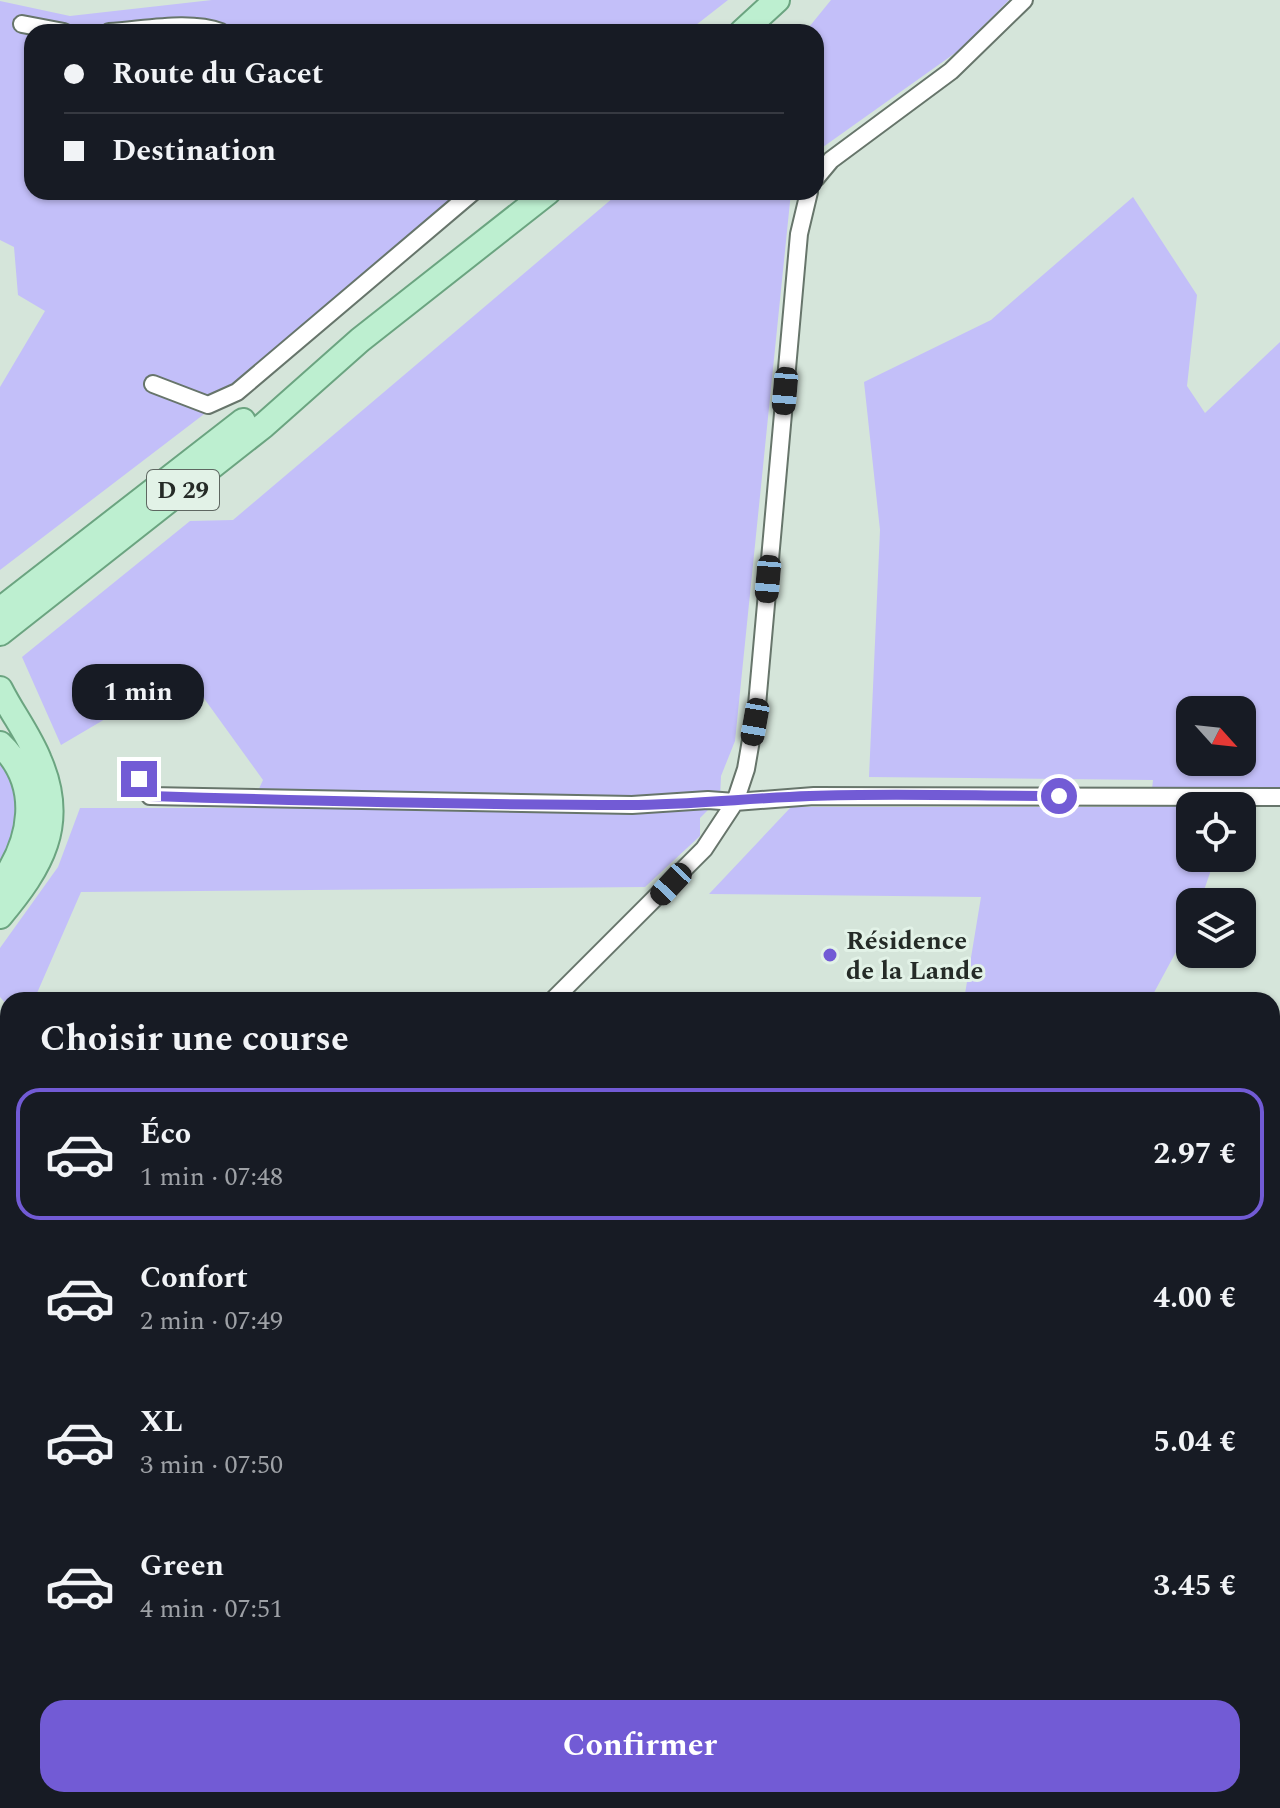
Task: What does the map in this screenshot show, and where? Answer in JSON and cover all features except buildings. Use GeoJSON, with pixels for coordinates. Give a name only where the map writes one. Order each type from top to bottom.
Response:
{"type":"FeatureCollection","features":[{"type":"Feature","properties":{"kind":"main road"},"geometry":{"type":"LineString","coordinates":[[751,24],[777,0]]}},
{"type":"Feature","properties":{"kind":"main road","name":"D 29"},"geometry":{"type":"LineString","coordinates":[[0,633],[263,426],[360,340],[538,200]]}},
{"type":"Feature","properties":{"kind":"main road","name":"D 29"},"geometry":{"type":"LineString","coordinates":[[0,610],[255,412],[360,340]]}},
{"type":"Feature","properties":{"kind":"main road"},"geometry":{"type":"LineString","coordinates":[[0,689],[38,757],[48,782],[51,816],[45,849],[38,866],[0,916]]}},
{"type":"Feature","properties":{"kind":"main road"},"geometry":{"type":"LineString","coordinates":[[0,744],[21,774],[29,807],[25,840],[0,885]]}},
{"type":"Feature","properties":{"kind":"street"},"geometry":{"type":"LineString","coordinates":[[824,168],[831,160],[951,71],[1024,0]]}},
{"type":"Feature","properties":{"kind":"street"},"geometry":{"type":"LineString","coordinates":[[153,384],[208,405],[237,392],[464,200]]}},
{"type":"Feature","properties":{"kind":"street"},"geometry":{"type":"LineString","coordinates":[[561,992],[704,849],[735,802],[746,769],[757,705],[799,234],[806,200]]}},
{"type":"Feature","properties":{"kind":"street"},"geometry":{"type":"LineString","coordinates":[[139,779],[150,796],[632,805],[814,796],[1280,797]]}},
{"type":"Feature","properties":{"kind":"shaded area"},"geometry":{"type":"Polygon","coordinates":[[[212,0],[728,0],[697,24],[24,24],[24,200],[475,200],[216,405],[0,570],[0,387],[45,311],[18,295],[14,247],[0,240],[0,1],[70,16],[212,0]]]}},
{"type":"Feature","properties":{"kind":"shaded area"},"geometry":{"type":"Polygon","coordinates":[[[831,0],[1009,0],[958,51],[824,146],[824,24],[812,24],[831,0]]]}},
{"type":"Feature","properties":{"kind":"shaded area"},"geometry":{"type":"Polygon","coordinates":[[[1133,197],[1197,295],[1187,386],[1205,413],[1280,342],[1280,793],[1176,792],[1176,872],[1210,872],[1205,888],[1176,888],[1176,952],[1154,992],[965,992],[981,897],[709,894],[791,807],[1150,807],[1153,780],[869,777],[880,530],[864,382],[991,320],[1133,197]]]}},
{"type":"Feature","properties":{"kind":"shaded area"},"geometry":{"type":"Polygon","coordinates":[[[611,200],[790,200],[735,741],[721,776],[720,798],[700,818],[700,836],[645,887],[81,892],[37,992],[0,992],[0,948],[58,867],[80,808],[250,808],[263,780],[185,672],[61,745],[22,657],[190,521],[233,520],[611,200]]]}},
{"type":"Feature","properties":{"kind":"shaded area"},"geometry":{"type":"Polygon","coordinates":[[[0,758],[20,794],[20,829],[0,869],[0,758]]]}},
{"type":"Feature","properties":{"kind":"place","name":"Résidence de la Lande"},"geometry":{"type":"Point","coordinates":[830,955]}},
{"type":"Feature","properties":{"kind":"route"},"geometry":{"type":"LineString","coordinates":[[139,779],[150,796],[347,800],[632,805],[814,796],[1059,796]]}}]}
